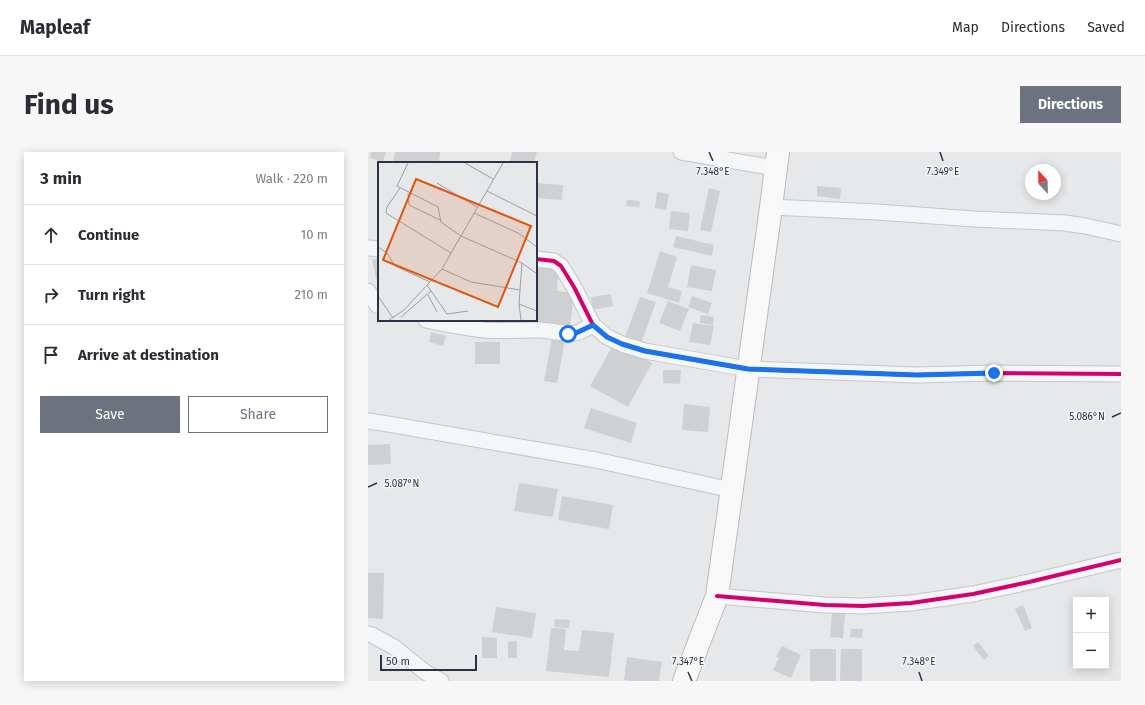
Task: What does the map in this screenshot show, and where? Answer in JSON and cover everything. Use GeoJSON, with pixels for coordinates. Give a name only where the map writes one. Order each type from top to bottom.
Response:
{"type":"FeatureCollection","features":[{"type":"Feature","properties":{"kind":"highway"},"geometry":{"type":"LineString","coordinates":[[684,681],[717,596],[771,207],[776,160]]}},
{"type":"Feature","properties":{"kind":"street"},"geometry":{"type":"LineString","coordinates":[[681,152],[776,160]]}},
{"type":"Feature","properties":{"kind":"street"},"geometry":{"type":"LineString","coordinates":[[771,207],[1065,223],[1121,234]]}},
{"type":"Feature","properties":{"kind":"street"},"geometry":{"type":"LineString","coordinates":[[368,248],[378,249]]}},
{"type":"Feature","properties":{"kind":"street"},"geometry":{"type":"LineString","coordinates":[[537,259],[554,261],[561,266],[574,287],[593,325],[607,337],[622,344],[645,351],[748,369],[917,375],[994,373],[1121,374]]}},
{"type":"Feature","properties":{"kind":"street"},"geometry":{"type":"LineString","coordinates":[[368,291],[378,306]]}},
{"type":"Feature","properties":{"kind":"street"},"geometry":{"type":"LineString","coordinates":[[431,321],[484,330],[540,330],[557,331],[568,334],[576,333],[593,325]]}},
{"type":"Feature","properties":{"kind":"street"},"geometry":{"type":"LineString","coordinates":[[368,421],[596,460],[732,490]]}},
{"type":"Feature","properties":{"kind":"street"},"geometry":{"type":"LineString","coordinates":[[717,596],[826,605],[863,606],[911,603],[973,594],[1121,560]]}},
{"type":"Feature","properties":{"kind":"street"},"geometry":{"type":"LineString","coordinates":[[368,634],[394,647],[425,672],[441,681]]}},
{"type":"Feature","properties":{"kind":"building"},"geometry":{"type":"Polygon","coordinates":[[[371,152],[386,152],[383,162],[370,158],[371,152]]]}},
{"type":"Feature","properties":{"kind":"building"},"geometry":{"type":"Polygon","coordinates":[[[395,152],[440,152],[439,162],[393,162],[395,152]]]}},
{"type":"Feature","properties":{"kind":"building"},"geometry":{"type":"Polygon","coordinates":[[[512,152],[537,152],[534,162],[510,161],[512,152]]]}},
{"type":"Feature","properties":{"kind":"building"},"geometry":{"type":"Polygon","coordinates":[[[537,183],[563,185],[562,200],[537,198],[537,183]]]}},
{"type":"Feature","properties":{"kind":"building"},"geometry":{"type":"Polygon","coordinates":[[[817,186],[841,188],[840,199],[817,196],[817,186]]]}},
{"type":"Feature","properties":{"kind":"building"},"geometry":{"type":"Polygon","coordinates":[[[709,188],[720,191],[711,232],[700,230],[709,188]]]}},
{"type":"Feature","properties":{"kind":"building"},"geometry":{"type":"Polygon","coordinates":[[[657,192],[669,194],[666,210],[655,208],[657,192]]]}},
{"type":"Feature","properties":{"kind":"building"},"geometry":{"type":"Polygon","coordinates":[[[627,200],[640,201],[639,207],[626,206],[627,200]]]}},
{"type":"Feature","properties":{"kind":"building"},"geometry":{"type":"Polygon","coordinates":[[[671,211],[690,213],[688,231],[669,229],[671,211]]]}},
{"type":"Feature","properties":{"kind":"building"},"geometry":{"type":"Polygon","coordinates":[[[676,236],[714,245],[712,256],[673,247],[676,236]]]}},
{"type":"Feature","properties":{"kind":"building"},"geometry":{"type":"Polygon","coordinates":[[[660,251],[677,257],[668,287],[682,291],[679,303],[647,293],[660,251]]]}},
{"type":"Feature","properties":{"kind":"building"},"geometry":{"type":"Polygon","coordinates":[[[378,258],[378,278],[376,279],[372,260],[378,258]]]}},
{"type":"Feature","properties":{"kind":"building"},"geometry":{"type":"Polygon","coordinates":[[[537,261],[559,264],[557,291],[574,293],[570,329],[498,322],[537,321],[537,261]]]}},
{"type":"Feature","properties":{"kind":"building"},"geometry":{"type":"Polygon","coordinates":[[[691,265],[716,270],[712,291],[687,287],[691,265]]]}},
{"type":"Feature","properties":{"kind":"building"},"geometry":{"type":"Polygon","coordinates":[[[611,294],[613,306],[593,310],[591,297],[611,294]]]}},
{"type":"Feature","properties":{"kind":"building"},"geometry":{"type":"Polygon","coordinates":[[[692,296],[712,303],[708,314],[688,307],[692,296]]]}},
{"type":"Feature","properties":{"kind":"building"},"geometry":{"type":"Polygon","coordinates":[[[640,297],[656,302],[641,343],[625,337],[640,297]]]}},
{"type":"Feature","properties":{"kind":"building"},"geometry":{"type":"Polygon","coordinates":[[[668,301],[689,309],[680,331],[659,323],[668,301]]]}},
{"type":"Feature","properties":{"kind":"building"},"geometry":{"type":"Polygon","coordinates":[[[701,315],[714,317],[713,325],[700,323],[701,315]]]}},
{"type":"Feature","properties":{"kind":"building"},"geometry":{"type":"Polygon","coordinates":[[[693,323],[714,326],[710,345],[689,342],[693,323]]]}},
{"type":"Feature","properties":{"kind":"building"},"geometry":{"type":"Polygon","coordinates":[[[431,332],[446,336],[443,346],[429,342],[431,332]]]}},
{"type":"Feature","properties":{"kind":"building"},"geometry":{"type":"Polygon","coordinates":[[[552,338],[565,340],[557,383],[544,381],[552,338]]]}},
{"type":"Feature","properties":{"kind":"building"},"geometry":{"type":"Polygon","coordinates":[[[475,342],[500,342],[500,364],[475,364],[475,342]]]}},
{"type":"Feature","properties":{"kind":"building"},"geometry":{"type":"Polygon","coordinates":[[[614,343],[652,363],[628,407],[590,386],[614,343]]]}},
{"type":"Feature","properties":{"kind":"building"},"geometry":{"type":"Polygon","coordinates":[[[663,370],[681,370],[680,384],[663,383],[663,370]]]}},
{"type":"Feature","properties":{"kind":"building"},"geometry":{"type":"Polygon","coordinates":[[[684,404],[710,407],[708,432],[682,430],[684,404]]]}},
{"type":"Feature","properties":{"kind":"building"},"geometry":{"type":"Polygon","coordinates":[[[591,408],[637,423],[631,443],[584,428],[591,408]]]}},
{"type":"Feature","properties":{"kind":"building"},"geometry":{"type":"Polygon","coordinates":[[[390,444],[391,464],[368,465],[368,445],[390,444]]]}},
{"type":"Feature","properties":{"kind":"building"},"geometry":{"type":"Polygon","coordinates":[[[519,483],[558,489],[553,517],[514,511],[519,483]]]}},
{"type":"Feature","properties":{"kind":"building"},"geometry":{"type":"Polygon","coordinates":[[[562,496],[613,505],[609,529],[558,520],[562,496]]]}},
{"type":"Feature","properties":{"kind":"building"},"geometry":{"type":"Polygon","coordinates":[[[368,573],[384,573],[383,619],[368,618],[368,573]]]}},
{"type":"Feature","properties":{"kind":"building"},"geometry":{"type":"Polygon","coordinates":[[[1023,605],[1032,628],[1025,631],[1015,609],[1023,605]]]}},
{"type":"Feature","properties":{"kind":"building"},"geometry":{"type":"Polygon","coordinates":[[[496,607],[536,613],[532,638],[492,632],[496,607]]]}},
{"type":"Feature","properties":{"kind":"building"},"geometry":{"type":"Polygon","coordinates":[[[832,613],[845,614],[843,638],[830,637],[832,613]]]}},
{"type":"Feature","properties":{"kind":"building"},"geometry":{"type":"Polygon","coordinates":[[[555,619],[570,620],[569,628],[554,627],[555,619]]]}},
{"type":"Feature","properties":{"kind":"building"},"geometry":{"type":"Polygon","coordinates":[[[551,628],[566,629],[564,650],[579,651],[582,630],[614,633],[609,677],[546,671],[551,628]]]}},
{"type":"Feature","properties":{"kind":"building"},"geometry":{"type":"Polygon","coordinates":[[[851,629],[863,629],[862,638],[850,637],[851,629]]]}},
{"type":"Feature","properties":{"kind":"building"},"geometry":{"type":"Polygon","coordinates":[[[482,637],[497,638],[497,658],[482,658],[482,637]]]}},
{"type":"Feature","properties":{"kind":"building"},"geometry":{"type":"Polygon","coordinates":[[[517,641],[517,658],[508,658],[508,642],[517,641]]]}},
{"type":"Feature","properties":{"kind":"building"},"geometry":{"type":"Polygon","coordinates":[[[978,642],[989,656],[984,660],[973,646],[978,642]]]}},
{"type":"Feature","properties":{"kind":"building"},"geometry":{"type":"Polygon","coordinates":[[[782,646],[801,655],[791,678],[773,670],[779,658],[776,657],[782,646]]]}},
{"type":"Feature","properties":{"kind":"building"},"geometry":{"type":"Polygon","coordinates":[[[810,649],[836,649],[836,681],[810,681],[810,649]]]}},
{"type":"Feature","properties":{"kind":"building"},"geometry":{"type":"Polygon","coordinates":[[[841,649],[862,649],[862,681],[840,681],[841,649]]]}},
{"type":"Feature","properties":{"kind":"building"},"geometry":{"type":"Polygon","coordinates":[[[627,657],[662,662],[659,681],[624,680],[627,657]]]}},
{"type":"Feature","properties":{"kind":"cycle path"},"geometry":{"type":"LineString","coordinates":[[537,259],[554,261],[561,266],[574,287],[593,325],[607,337],[622,344],[645,351],[748,369],[917,375],[994,373],[1121,374]]}},
{"type":"Feature","properties":{"kind":"cycle path"},"geometry":{"type":"LineString","coordinates":[[717,596],[825,605],[863,606],[911,603],[973,594],[1121,560]]}},
{"type":"Feature","properties":{"kind":"route"},"geometry":{"type":"LineString","coordinates":[[568,334],[576,333],[593,325],[607,337],[622,344],[645,351],[748,369],[917,375],[994,373]]}}]}
